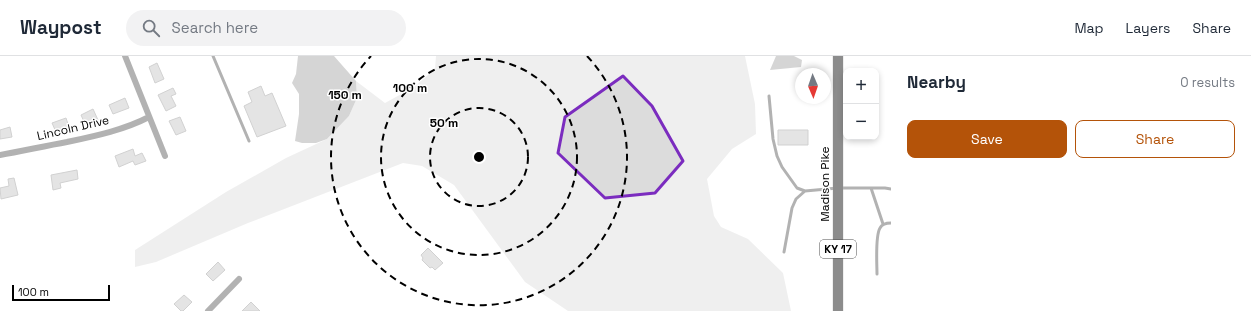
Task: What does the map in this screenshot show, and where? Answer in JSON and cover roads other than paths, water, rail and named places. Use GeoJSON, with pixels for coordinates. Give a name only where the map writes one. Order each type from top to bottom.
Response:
{"type":"FeatureCollection","features":[{"type":"Feature","properties":{"kind":"main road","name":"Madison Pike"},"geometry":{"type":"LineString","coordinates":[[838,56],[838,311]]}},
{"type":"Feature","properties":{"kind":"street"},"geometry":{"type":"LineString","coordinates":[[124,56],[165,156]]}},
{"type":"Feature","properties":{"kind":"street","name":"Lincoln Drive"},"geometry":{"type":"LineString","coordinates":[[0,155],[88,138],[115,131],[149,117]]}},
{"type":"Feature","properties":{"kind":"street"},"geometry":{"type":"LineString","coordinates":[[208,311],[239,279]]}},
{"type":"Feature","properties":{"kind":"lane"},"geometry":{"type":"LineString","coordinates":[[213,56],[249,141]]}},
{"type":"Feature","properties":{"kind":"lane"},"geometry":{"type":"LineString","coordinates":[[769,96],[773,139],[777,156],[797,188],[805,191],[838,188],[891,189]]}},
{"type":"Feature","properties":{"kind":"lane"},"geometry":{"type":"LineString","coordinates":[[871,188],[883,224]]}},
{"type":"Feature","properties":{"kind":"lane"},"geometry":{"type":"LineString","coordinates":[[784,252],[792,208],[796,199],[805,191]]}},
{"type":"Feature","properties":{"kind":"lane"},"geometry":{"type":"LineString","coordinates":[[877,274],[877,238],[879,229],[883,224],[891,223]]}}]}
